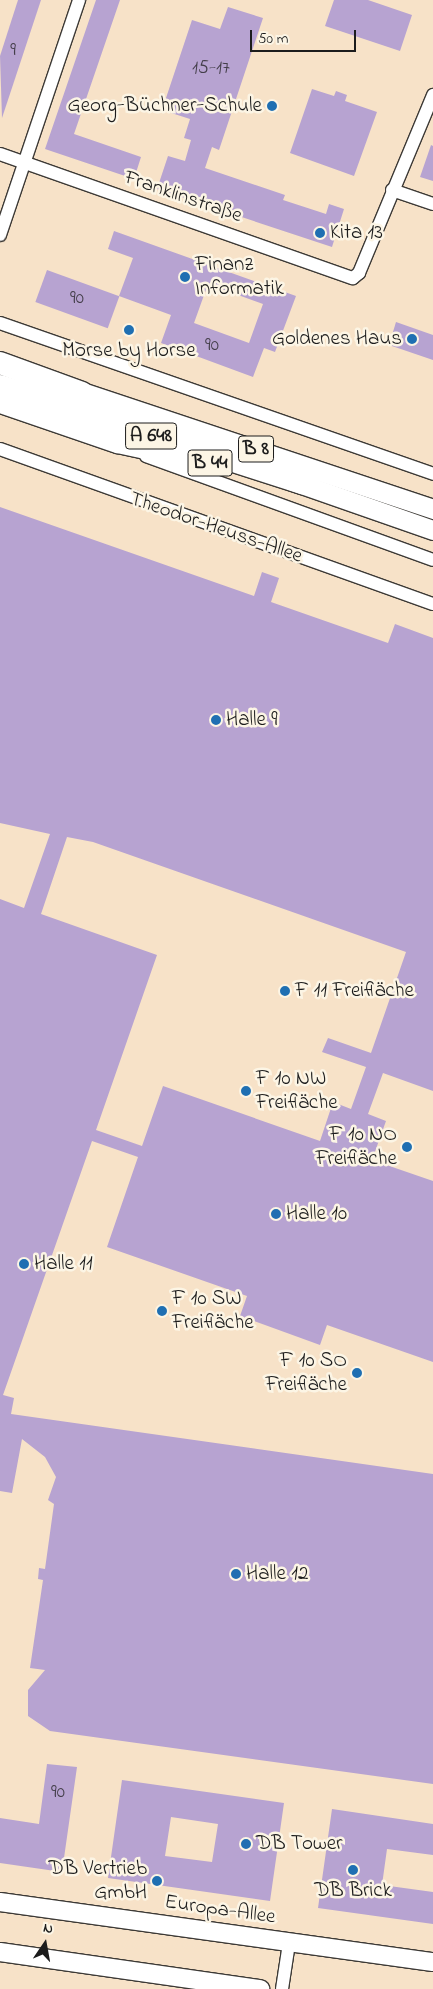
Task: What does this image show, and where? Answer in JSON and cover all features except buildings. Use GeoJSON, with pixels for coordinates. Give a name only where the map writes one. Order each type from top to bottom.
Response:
{"type":"FeatureCollection","features":[{"type":"Feature","properties":{"kind":"highway"},"geometry":{"type":"LineString","coordinates":[[0,363],[82,393]]}},
{"type":"Feature","properties":{"kind":"highway","name":"Theodor-Heuss-Allee"},"geometry":{"type":"LineString","coordinates":[[0,386],[303,483]]}},
{"type":"Feature","properties":{"kind":"main road"},"geometry":{"type":"LineString","coordinates":[[0,358],[82,393]]}},
{"type":"Feature","properties":{"kind":"main road","name":"B 8"},"geometry":{"type":"LineString","coordinates":[[82,393],[432,509]]}},
{"type":"Feature","properties":{"kind":"main road","name":"Theodor-Heuss-Allee"},"geometry":{"type":"LineString","coordinates":[[0,403],[116,443],[303,483],[433,530]]}},
{"type":"Feature","properties":{"kind":"street"},"geometry":{"type":"LineString","coordinates":[[0,235],[78,0]]}},
{"type":"Feature","properties":{"kind":"street"},"geometry":{"type":"LineString","coordinates":[[433,95],[392,190],[433,204]]}},
{"type":"Feature","properties":{"kind":"street","name":"Franklinstraße"},"geometry":{"type":"LineString","coordinates":[[0,154],[353,278],[360,273],[392,190]]}},
{"type":"Feature","properties":{"kind":"street"},"geometry":{"type":"LineString","coordinates":[[0,323],[433,474]]}},
{"type":"Feature","properties":{"kind":"street","name":"Theodor-Heuss-Allee"},"geometry":{"type":"LineString","coordinates":[[116,443],[433,560]]}},
{"type":"Feature","properties":{"kind":"street","name":"Theodor-Heuss-Allee"},"geometry":{"type":"LineString","coordinates":[[0,449],[433,604]]}},
{"type":"Feature","properties":{"kind":"street","name":"Europa-Allee"},"geometry":{"type":"LineString","coordinates":[[0,1902],[433,1962]]}},
{"type":"Feature","properties":{"kind":"street"},"geometry":{"type":"LineString","coordinates":[[282,1989],[289,1943]]}},
{"type":"Feature","properties":{"kind":"street"},"geometry":{"type":"LineString","coordinates":[[0,1952],[260,1989]]}},
{"type":"Feature","properties":{"kind":"place","name":"Georg-Büchner-Schule"},"geometry":{"type":"Point","coordinates":[272,106]}},
{"type":"Feature","properties":{"kind":"place","name":"Kita 13"},"geometry":{"type":"Point","coordinates":[320,233]}},
{"type":"Feature","properties":{"kind":"place","name":"Finanz Informatik"},"geometry":{"type":"Point","coordinates":[185,277]}},
{"type":"Feature","properties":{"kind":"place","name":"Morse by Horse"},"geometry":{"type":"Point","coordinates":[129,330]}},
{"type":"Feature","properties":{"kind":"place","name":"Goldenes Haus"},"geometry":{"type":"Point","coordinates":[412,339]}},
{"type":"Feature","properties":{"kind":"place","name":"Halle 9"},"geometry":{"type":"Point","coordinates":[216,720]}},
{"type":"Feature","properties":{"kind":"place","name":"F 11 Freifläche"},"geometry":{"type":"Point","coordinates":[285,991]}},
{"type":"Feature","properties":{"kind":"place","name":"F 10 NW Freifläche"},"geometry":{"type":"Point","coordinates":[246,1091]}},
{"type":"Feature","properties":{"kind":"place","name":"F 10 NO Freifläche"},"geometry":{"type":"Point","coordinates":[407,1147]}},
{"type":"Feature","properties":{"kind":"place","name":"Halle 10"},"geometry":{"type":"Point","coordinates":[276,1214]}},
{"type":"Feature","properties":{"kind":"place","name":"Halle 11"},"geometry":{"type":"Point","coordinates":[24,1264]}},
{"type":"Feature","properties":{"kind":"place","name":"F 10 SW Freifläche"},"geometry":{"type":"Point","coordinates":[162,1311]}},
{"type":"Feature","properties":{"kind":"place","name":"F 10 SO Freifläche"},"geometry":{"type":"Point","coordinates":[357,1373]}},
{"type":"Feature","properties":{"kind":"place","name":"Halle 12"},"geometry":{"type":"Point","coordinates":[236,1574]}},
{"type":"Feature","properties":{"kind":"place","name":"DB Tower"},"geometry":{"type":"Point","coordinates":[246,1844]}},
{"type":"Feature","properties":{"kind":"place","name":"DB Brick"},"geometry":{"type":"Point","coordinates":[353,1870]}},
{"type":"Feature","properties":{"kind":"place","name":"DB Vertrieb GmbH"},"geometry":{"type":"Point","coordinates":[157,1881]}}]}
